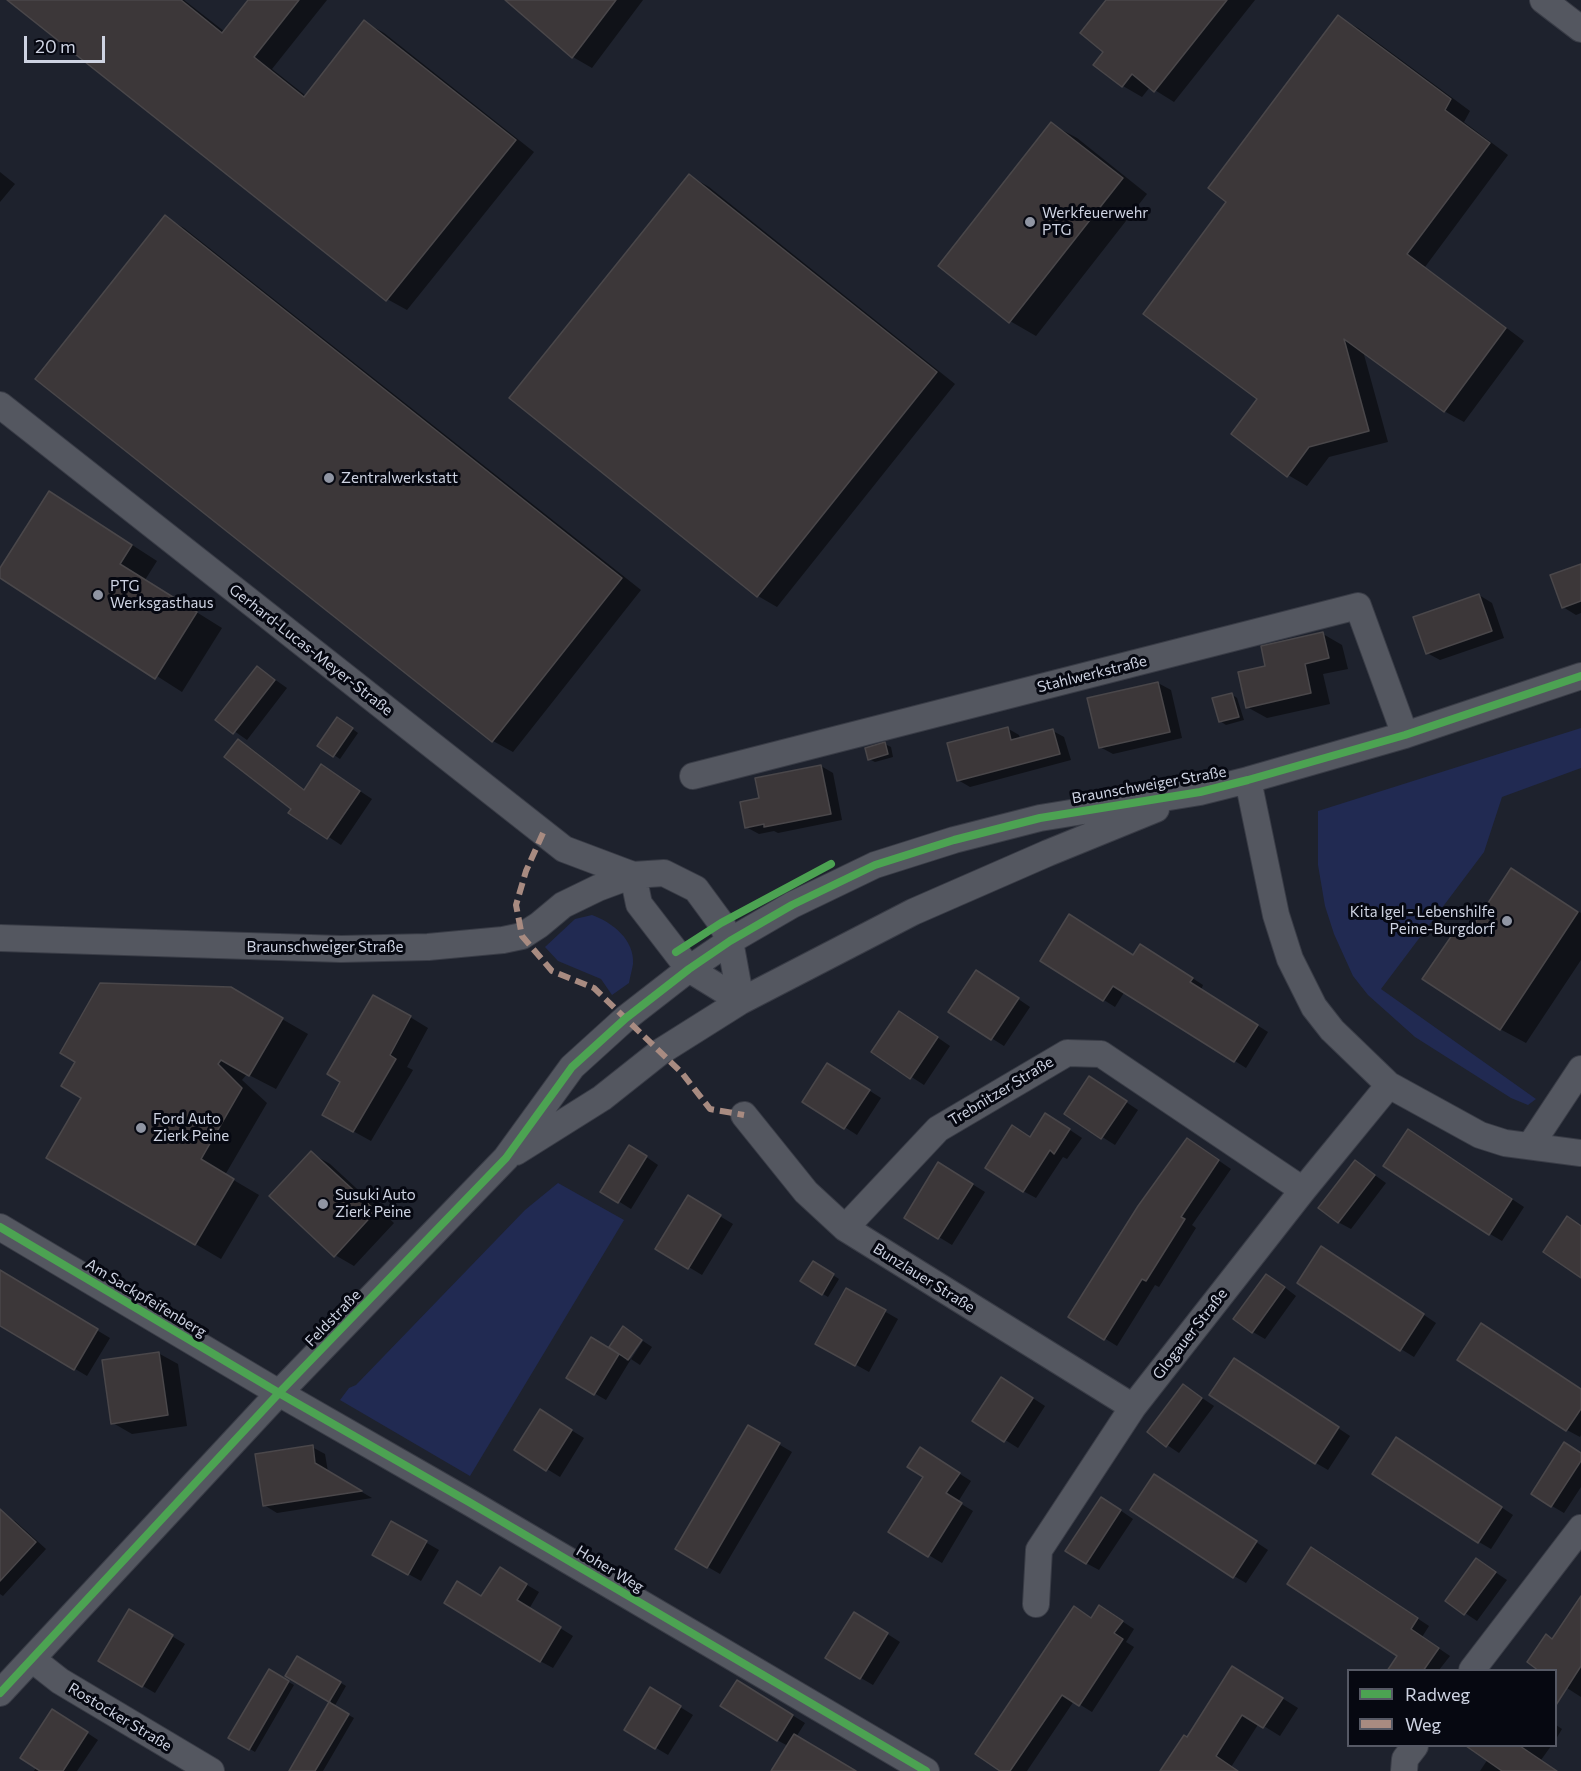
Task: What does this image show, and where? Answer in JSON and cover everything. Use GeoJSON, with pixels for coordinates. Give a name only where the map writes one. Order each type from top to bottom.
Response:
{"type":"FeatureCollection","features":[{"type":"Feature","properties":{"kind":"street"},"geometry":{"type":"LineString","coordinates":[[1543,0],[1581,29]]}},
{"type":"Feature","properties":{"kind":"street","name":"Gerhard-Lucas-Meyer-Straße"},"geometry":{"type":"LineString","coordinates":[[0,405],[564,849],[633,875]]}},
{"type":"Feature","properties":{"kind":"street","name":"Stahlwerkstraße"},"geometry":{"type":"LineString","coordinates":[[693,777],[1358,606],[1405,735]]}},
{"type":"Feature","properties":{"kind":"street","name":"Braunschweiger Straße"},"geometry":{"type":"LineString","coordinates":[[689,969],[730,941],[792,905],[875,865],[954,840],[1040,818],[1200,792],[1248,780],[1405,735],[1581,676]]}},
{"type":"Feature","properties":{"kind":"street"},"geometry":{"type":"LineString","coordinates":[[1248,780],[1276,915],[1290,959],[1314,1007],[1332,1030],[1389,1085],[1480,1135],[1505,1143],[1581,1153]]}},
{"type":"Feature","properties":{"kind":"street","name":"Braunschweiger Straße"},"geometry":{"type":"LineString","coordinates":[[741,1001],[913,912],[1200,792]]}},
{"type":"Feature","properties":{"kind":"street"},"geometry":{"type":"LineString","coordinates":[[664,873],[696,890],[721,923],[730,941],[741,1001],[689,969],[639,904],[633,875],[664,873]]}},
{"type":"Feature","properties":{"kind":"street","name":"Braunschweiger Straße"},"geometry":{"type":"LineString","coordinates":[[0,938],[341,949],[428,947],[503,940],[522,936],[539,926],[563,905],[598,888],[633,875]]}},
{"type":"Feature","properties":{"kind":"street","name":"Feldstraße"},"geometry":{"type":"LineString","coordinates":[[0,1693],[279,1393],[506,1158],[573,1067],[626,1018],[689,969]]}},
{"type":"Feature","properties":{"kind":"street","name":"Feldstraße"},"geometry":{"type":"LineString","coordinates":[[506,1158],[602,1098],[660,1052],[741,1001]]}},
{"type":"Feature","properties":{"kind":"street","name":"Trebnitzer Straße"},"geometry":{"type":"LineString","coordinates":[[844,1228],[938,1129],[1067,1053],[1101,1054],[1303,1190]]}},
{"type":"Feature","properties":{"kind":"street"},"geometry":{"type":"LineString","coordinates":[[1530,1146],[1581,1069]]}},
{"type":"Feature","properties":{"kind":"street","name":"Glogauer Straße"},"geometry":{"type":"LineString","coordinates":[[1036,1604],[1039,1550],[1133,1407],[1303,1190],[1389,1085]]}},
{"type":"Feature","properties":{"kind":"street","name":"Bunzlauer Straße"},"geometry":{"type":"LineString","coordinates":[[744,1115],[806,1192],[844,1228],[1133,1407]]}},
{"type":"Feature","properties":{"kind":"street","name":"Am Sackpfeifenberg"},"geometry":{"type":"LineString","coordinates":[[0,1227],[279,1393]]}},
{"type":"Feature","properties":{"kind":"street","name":"Hoher Weg"},"geometry":{"type":"LineString","coordinates":[[279,1393],[470,1502],[926,1771]]}},
{"type":"Feature","properties":{"kind":"street"},"geometry":{"type":"LineString","coordinates":[[1474,1669],[1581,1528]]}},
{"type":"Feature","properties":{"kind":"street","name":"Rostocker Straße"},"geometry":{"type":"LineString","coordinates":[[32,1659],[60,1681],[211,1771]]}},
{"type":"Feature","properties":{"kind":"street"},"geometry":{"type":"LineString","coordinates":[[1404,1771],[1405,1759],[1414,1747]]}},
{"type":"Feature","properties":{"kind":"shaded area"},"geometry":{"type":"Polygon","coordinates":[[[1581,728],[1581,768],[1502,797],[1484,852],[1381,989],[1536,1099],[1528,1105],[1511,1098],[1415,1037],[1368,995],[1353,976],[1334,934],[1325,906],[1318,865],[1318,811],[1581,728]]]}},
{"type":"Feature","properties":{"kind":"shaded area"},"geometry":{"type":"Polygon","coordinates":[[[592,915],[607,922],[621,933],[633,955],[629,983],[612,995],[601,979],[558,961],[545,947],[575,919],[592,915]]]}},
{"type":"Feature","properties":{"kind":"shaded area"},"geometry":{"type":"Polygon","coordinates":[[[558,1183],[624,1220],[470,1476],[340,1400],[349,1388],[356,1385],[525,1210],[558,1183]]]}},
{"type":"Feature","properties":{"kind":"building"},"geometry":{"type":"Polygon","coordinates":[[[7,0],[181,0],[222,33],[248,0],[299,0],[254,57],[304,97],[364,20],[516,140],[386,301],[7,0]]]}},
{"type":"Feature","properties":{"kind":"building"},"geometry":{"type":"Polygon","coordinates":[[[505,0],[616,0],[572,58],[505,0]]]}},
{"type":"Feature","properties":{"kind":"building"},"geometry":{"type":"Polygon","coordinates":[[[1106,0],[1227,0],[1154,92],[1132,74],[1122,87],[1093,65],[1103,52],[1080,33],[1106,0]]]}},
{"type":"Feature","properties":{"kind":"building"},"geometry":{"type":"Polygon","coordinates":[[[1338,15],[1451,99],[1445,110],[1490,143],[1407,254],[1506,328],[1444,412],[1344,339],[1369,431],[1309,447],[1287,477],[1231,434],[1257,399],[1143,314],[1226,202],[1208,188],[1338,15]]]}},
{"type":"Feature","properties":{"kind":"building","name":"Werkfeuerwehr PTG"},"geometry":{"type":"Polygon","coordinates":[[[1051,122],[1123,178],[1009,323],[938,266],[1051,122]]]}},
{"type":"Feature","properties":{"kind":"building"},"geometry":{"type":"Polygon","coordinates":[[[689,174],[937,372],[757,597],[509,398],[689,174]]]}},
{"type":"Feature","properties":{"kind":"building","name":"Zentralwerkstatt"},"geometry":{"type":"Polygon","coordinates":[[[165,215],[622,578],[492,742],[35,379],[165,215]]]}},
{"type":"Feature","properties":{"kind":"building","name":"PTG Werksgasthaus"},"geometry":{"type":"Polygon","coordinates":[[[49,491],[132,545],[120,564],[197,612],[155,679],[0,578],[0,568],[49,491]]]}},
{"type":"Feature","properties":{"kind":"building"},"geometry":{"type":"Polygon","coordinates":[[[1581,564],[1581,601],[1562,608],[1550,575],[1581,564]]]}},
{"type":"Feature","properties":{"kind":"building"},"geometry":{"type":"Polygon","coordinates":[[[1479,594],[1492,631],[1426,654],[1413,617],[1479,594]]]}},
{"type":"Feature","properties":{"kind":"building"},"geometry":{"type":"Polygon","coordinates":[[[1323,632],[1329,658],[1305,664],[1311,693],[1246,708],[1238,672],[1265,666],[1261,646],[1323,632]]]}},
{"type":"Feature","properties":{"kind":"building"},"geometry":{"type":"Polygon","coordinates":[[[257,666],[275,680],[233,734],[215,720],[257,666]]]}},
{"type":"Feature","properties":{"kind":"building"},"geometry":{"type":"Polygon","coordinates":[[[1158,682],[1170,732],[1099,748],[1087,698],[1158,682]]]}},
{"type":"Feature","properties":{"kind":"building"},"geometry":{"type":"Polygon","coordinates":[[[1232,693],[1239,717],[1219,722],[1212,698],[1232,693]]]}},
{"type":"Feature","properties":{"kind":"building"},"geometry":{"type":"Polygon","coordinates":[[[337,717],[353,728],[333,757],[317,746],[337,717]]]}},
{"type":"Feature","properties":{"kind":"building"},"geometry":{"type":"Polygon","coordinates":[[[1008,727],[1011,740],[1053,729],[1060,754],[957,781],[947,743],[1008,727]]]}},
{"type":"Feature","properties":{"kind":"building"},"geometry":{"type":"Polygon","coordinates":[[[238,739],[304,790],[321,764],[360,791],[327,839],[288,813],[291,809],[224,757],[238,739]]]}},
{"type":"Feature","properties":{"kind":"building"},"geometry":{"type":"Polygon","coordinates":[[[885,742],[888,754],[868,760],[865,748],[885,742]]]}},
{"type":"Feature","properties":{"kind":"building"},"geometry":{"type":"Polygon","coordinates":[[[821,765],[831,814],[764,827],[764,824],[745,828],[740,802],[759,798],[755,778],[821,765]]]}},
{"type":"Feature","properties":{"kind":"building"},"geometry":{"type":"Polygon","coordinates":[[[1511,868],[1578,912],[1500,1030],[1422,979],[1459,925],[1469,932],[1511,868]]]}},
{"type":"Feature","properties":{"kind":"building"},"geometry":{"type":"Polygon","coordinates":[[[1069,914],[1133,955],[1140,944],[1193,978],[1190,982],[1258,1025],[1234,1062],[1113,986],[1103,1001],[1040,961],[1069,914]]]}},
{"type":"Feature","properties":{"kind":"building"},"geometry":{"type":"Polygon","coordinates":[[[976,970],[1019,998],[991,1040],[948,1012],[976,970]]]}},
{"type":"Feature","properties":{"kind":"building","name":"Ford Auto Zierk Peine"},"geometry":{"type":"Polygon","coordinates":[[[100,983],[231,987],[283,1018],[249,1076],[221,1060],[218,1064],[242,1088],[201,1159],[234,1179],[195,1245],[46,1158],[81,1098],[61,1086],[75,1062],[60,1053],[100,983]]]}},
{"type":"Feature","properties":{"kind":"building"},"geometry":{"type":"Polygon","coordinates":[[[373,995],[411,1016],[390,1055],[396,1059],[353,1132],[322,1115],[340,1082],[327,1074],[373,995]]]}},
{"type":"Feature","properties":{"kind":"building"},"geometry":{"type":"Polygon","coordinates":[[[899,1011],[938,1037],[910,1079],[871,1052],[899,1011]]]}},
{"type":"Feature","properties":{"kind":"building"},"geometry":{"type":"Polygon","coordinates":[[[827,1063],[870,1090],[844,1129],[802,1102],[827,1063]]]}},
{"type":"Feature","properties":{"kind":"building"},"geometry":{"type":"Polygon","coordinates":[[[1089,1076],[1127,1101],[1101,1139],[1064,1114],[1089,1076]]]}},
{"type":"Feature","properties":{"kind":"building"},"geometry":{"type":"Polygon","coordinates":[[[1045,1113],[1070,1129],[1054,1154],[1050,1150],[1023,1192],[985,1168],[1012,1125],[1030,1137],[1045,1113]]]}},
{"type":"Feature","properties":{"kind":"building"},"geometry":{"type":"Polygon","coordinates":[[[1408,1129],[1512,1199],[1489,1235],[1383,1166],[1408,1129]]]}},
{"type":"Feature","properties":{"kind":"building"},"geometry":{"type":"Polygon","coordinates":[[[1187,1138],[1219,1160],[1181,1217],[1185,1219],[1146,1281],[1142,1279],[1104,1340],[1068,1317],[1138,1206],[1187,1138]]]}},
{"type":"Feature","properties":{"kind":"building"},"geometry":{"type":"Polygon","coordinates":[[[629,1145],[647,1156],[618,1203],[600,1192],[629,1145]]]}},
{"type":"Feature","properties":{"kind":"building","name":"Susuki Auto Zierk Peine"},"geometry":{"type":"Polygon","coordinates":[[[311,1151],[376,1211],[334,1257],[269,1196],[311,1151]]]}},
{"type":"Feature","properties":{"kind":"building"},"geometry":{"type":"Polygon","coordinates":[[[1355,1160],[1375,1175],[1338,1223],[1318,1208],[1355,1160]]]}},
{"type":"Feature","properties":{"kind":"building"},"geometry":{"type":"Polygon","coordinates":[[[938,1162],[973,1184],[938,1239],[904,1218],[938,1162]]]}},
{"type":"Feature","properties":{"kind":"building"},"geometry":{"type":"Polygon","coordinates":[[[688,1195],[721,1215],[688,1269],[655,1249],[688,1195]]]}},
{"type":"Feature","properties":{"kind":"building"},"geometry":{"type":"Polygon","coordinates":[[[1567,1216],[1581,1226],[1581,1278],[1543,1252],[1567,1216]]]}},
{"type":"Feature","properties":{"kind":"building"},"geometry":{"type":"Polygon","coordinates":[[[1321,1246],[1424,1314],[1400,1351],[1297,1283],[1321,1246]]]}},
{"type":"Feature","properties":{"kind":"building"},"geometry":{"type":"Polygon","coordinates":[[[813,1261],[834,1274],[822,1295],[800,1281],[813,1261]]]}},
{"type":"Feature","properties":{"kind":"building"},"geometry":{"type":"Polygon","coordinates":[[[0,1270],[98,1329],[74,1370],[0,1326],[0,1270]]]}},
{"type":"Feature","properties":{"kind":"building"},"geometry":{"type":"Polygon","coordinates":[[[1266,1274],[1285,1287],[1252,1333],[1233,1319],[1266,1274]]]}},
{"type":"Feature","properties":{"kind":"building"},"geometry":{"type":"Polygon","coordinates":[[[846,1288],[886,1310],[855,1366],[815,1344],[846,1288]]]}},
{"type":"Feature","properties":{"kind":"building"},"geometry":{"type":"Polygon","coordinates":[[[1481,1323],[1581,1389],[1581,1409],[1566,1431],[1457,1360],[1481,1323]]]}},
{"type":"Feature","properties":{"kind":"building"},"geometry":{"type":"Polygon","coordinates":[[[623,1326],[642,1340],[628,1360],[609,1347],[623,1326]]]}},
{"type":"Feature","properties":{"kind":"building"},"geometry":{"type":"Polygon","coordinates":[[[591,1337],[619,1354],[594,1395],[566,1378],[591,1337]]]}},
{"type":"Feature","properties":{"kind":"building"},"geometry":{"type":"Polygon","coordinates":[[[159,1352],[168,1415],[111,1424],[102,1360],[159,1352]]]}},
{"type":"Feature","properties":{"kind":"building"},"geometry":{"type":"Polygon","coordinates":[[[1234,1358],[1339,1427],[1315,1464],[1209,1395],[1234,1358]]]}},
{"type":"Feature","properties":{"kind":"building"},"geometry":{"type":"Polygon","coordinates":[[[1001,1377],[1033,1398],[1004,1442],[972,1421],[1001,1377]]]}},
{"type":"Feature","properties":{"kind":"building"},"geometry":{"type":"Polygon","coordinates":[[[1183,1384],[1202,1398],[1166,1447],[1147,1432],[1183,1384]]]}},
{"type":"Feature","properties":{"kind":"building"},"geometry":{"type":"Polygon","coordinates":[[[540,1409],[572,1430],[546,1471],[514,1450],[540,1409]]]}},
{"type":"Feature","properties":{"kind":"building"},"geometry":{"type":"Polygon","coordinates":[[[748,1425],[780,1443],[707,1568],[675,1549],[748,1425]]]}},
{"type":"Feature","properties":{"kind":"building"},"geometry":{"type":"Polygon","coordinates":[[[1396,1437],[1502,1507],[1478,1543],[1372,1474],[1396,1437]]]}},
{"type":"Feature","properties":{"kind":"building"},"geometry":{"type":"Polygon","coordinates":[[[1564,1442],[1581,1453],[1581,1461],[1551,1507],[1531,1494],[1564,1442]]]}},
{"type":"Feature","properties":{"kind":"building"},"geometry":{"type":"Polygon","coordinates":[[[313,1445],[315,1463],[362,1491],[263,1506],[255,1454],[313,1445]]]}},
{"type":"Feature","properties":{"kind":"building"},"geometry":{"type":"Polygon","coordinates":[[[920,1447],[960,1473],[946,1493],[962,1503],[928,1557],[888,1532],[923,1477],[907,1467],[920,1447]]]}},
{"type":"Feature","properties":{"kind":"building"},"geometry":{"type":"Polygon","coordinates":[[[1154,1474],[1257,1541],[1233,1578],[1130,1510],[1154,1474]]]}},
{"type":"Feature","properties":{"kind":"building"},"geometry":{"type":"Polygon","coordinates":[[[1101,1497],[1121,1510],[1086,1564],[1065,1551],[1101,1497]]]}},
{"type":"Feature","properties":{"kind":"building"},"geometry":{"type":"Polygon","coordinates":[[[0,1509],[36,1542],[0,1581],[0,1509]]]}},
{"type":"Feature","properties":{"kind":"building"},"geometry":{"type":"Polygon","coordinates":[[[391,1521],[427,1541],[408,1575],[372,1555],[391,1521]]]}},
{"type":"Feature","properties":{"kind":"building"},"geometry":{"type":"Polygon","coordinates":[[[1311,1547],[1418,1618],[1411,1629],[1439,1648],[1424,1669],[1388,1669],[1397,1656],[1287,1584],[1311,1547]]]}},
{"type":"Feature","properties":{"kind":"building"},"geometry":{"type":"Polygon","coordinates":[[[1476,1558],[1496,1572],[1464,1615],[1445,1601],[1476,1558]]]}},
{"type":"Feature","properties":{"kind":"building"},"geometry":{"type":"Polygon","coordinates":[[[500,1567],[527,1584],[517,1600],[561,1627],[540,1662],[444,1603],[457,1581],[481,1596],[500,1567]]]}},
{"type":"Feature","properties":{"kind":"building"},"geometry":{"type":"Polygon","coordinates":[[[1581,1596],[1581,1666],[1557,1703],[1557,1669],[1536,1669],[1527,1662],[1546,1634],[1552,1639],[1581,1596]]]}},
{"type":"Feature","properties":{"kind":"building"},"geometry":{"type":"Polygon","coordinates":[[[1099,1605],[1123,1621],[1114,1633],[1123,1639],[1079,1706],[1062,1695],[1010,1771],[1000,1771],[975,1754],[1074,1606],[1091,1618],[1099,1605]]]}},
{"type":"Feature","properties":{"kind":"building"},"geometry":{"type":"Polygon","coordinates":[[[129,1609],[173,1635],[142,1687],[98,1661],[129,1609]]]}},
{"type":"Feature","properties":{"kind":"building"},"geometry":{"type":"Polygon","coordinates":[[[854,1612],[888,1633],[860,1679],[825,1658],[854,1612]]]}},
{"type":"Feature","properties":{"kind":"building"},"geometry":{"type":"Polygon","coordinates":[[[297,1656],[341,1682],[329,1702],[285,1676],[297,1656]]]}},
{"type":"Feature","properties":{"kind":"building"},"geometry":{"type":"Polygon","coordinates":[[[1232,1666],[1283,1698],[1263,1728],[1242,1715],[1216,1756],[1238,1771],[1160,1771],[1184,1735],[1187,1737],[1232,1666]]]}},
{"type":"Feature","properties":{"kind":"building"},"geometry":{"type":"Polygon","coordinates":[[[269,1669],[289,1681],[249,1750],[228,1738],[269,1669]]]}},
{"type":"Feature","properties":{"kind":"building"},"geometry":{"type":"Polygon","coordinates":[[[737,1680],[793,1715],[777,1741],[720,1706],[737,1680]]]}},
{"type":"Feature","properties":{"kind":"building"},"geometry":{"type":"Polygon","coordinates":[[[650,1687],[681,1706],[655,1749],[624,1730],[650,1687]]]}},
{"type":"Feature","properties":{"kind":"building"},"geometry":{"type":"Polygon","coordinates":[[[329,1702],[349,1714],[315,1771],[289,1771],[329,1702]]]}},
{"type":"Feature","properties":{"kind":"building"},"geometry":{"type":"Polygon","coordinates":[[[52,1709],[88,1732],[63,1771],[40,1771],[20,1758],[52,1709]]]}},
{"type":"Feature","properties":{"kind":"building"},"geometry":{"type":"Polygon","coordinates":[[[794,1734],[856,1771],[771,1771],[794,1734]]]}},
{"type":"Feature","properties":{"kind":"building"},"geometry":{"type":"Polygon","coordinates":[[[1467,1747],[1521,1747],[1557,1771],[1502,1771],[1467,1747]]]}},
{"type":"Feature","properties":{"kind":"marked path"},"geometry":{"type":"LineString","coordinates":[[543,833],[526,871],[516,905],[522,936],[552,971],[594,988],[682,1073],[710,1109],[744,1115]]}},
{"type":"Feature","properties":{"kind":"cycle path"},"geometry":{"type":"LineString","coordinates":[[0,1693],[279,1393],[506,1158],[572,1067],[626,1018],[689,969],[730,941],[792,905],[875,865],[954,840],[1040,818],[1200,792],[1248,780],[1405,735],[1581,676]]}},
{"type":"Feature","properties":{"kind":"cycle path"},"geometry":{"type":"LineString","coordinates":[[676,952],[721,923],[831,864]]}},
{"type":"Feature","properties":{"kind":"cycle path"},"geometry":{"type":"LineString","coordinates":[[0,1227],[279,1393],[926,1771]]}},
{"type":"Feature","properties":{"kind":"place","name":"Werkfeuerwehr PTG"},"geometry":{"type":"Point","coordinates":[1030,222]}},
{"type":"Feature","properties":{"kind":"place","name":"Zentralwerkstatt"},"geometry":{"type":"Point","coordinates":[329,478]}},
{"type":"Feature","properties":{"kind":"place","name":"PTG Werksgasthaus"},"geometry":{"type":"Point","coordinates":[98,595]}},
{"type":"Feature","properties":{"kind":"place","name":"Kita Igel - Lebenshilfe Peine-Burgdorf"},"geometry":{"type":"Point","coordinates":[1507,921]}},
{"type":"Feature","properties":{"kind":"place","name":"Ford Auto Zierk Peine"},"geometry":{"type":"Point","coordinates":[141,1128]}},
{"type":"Feature","properties":{"kind":"place","name":"Susuki Auto Zierk Peine"},"geometry":{"type":"Point","coordinates":[323,1204]}}]}
